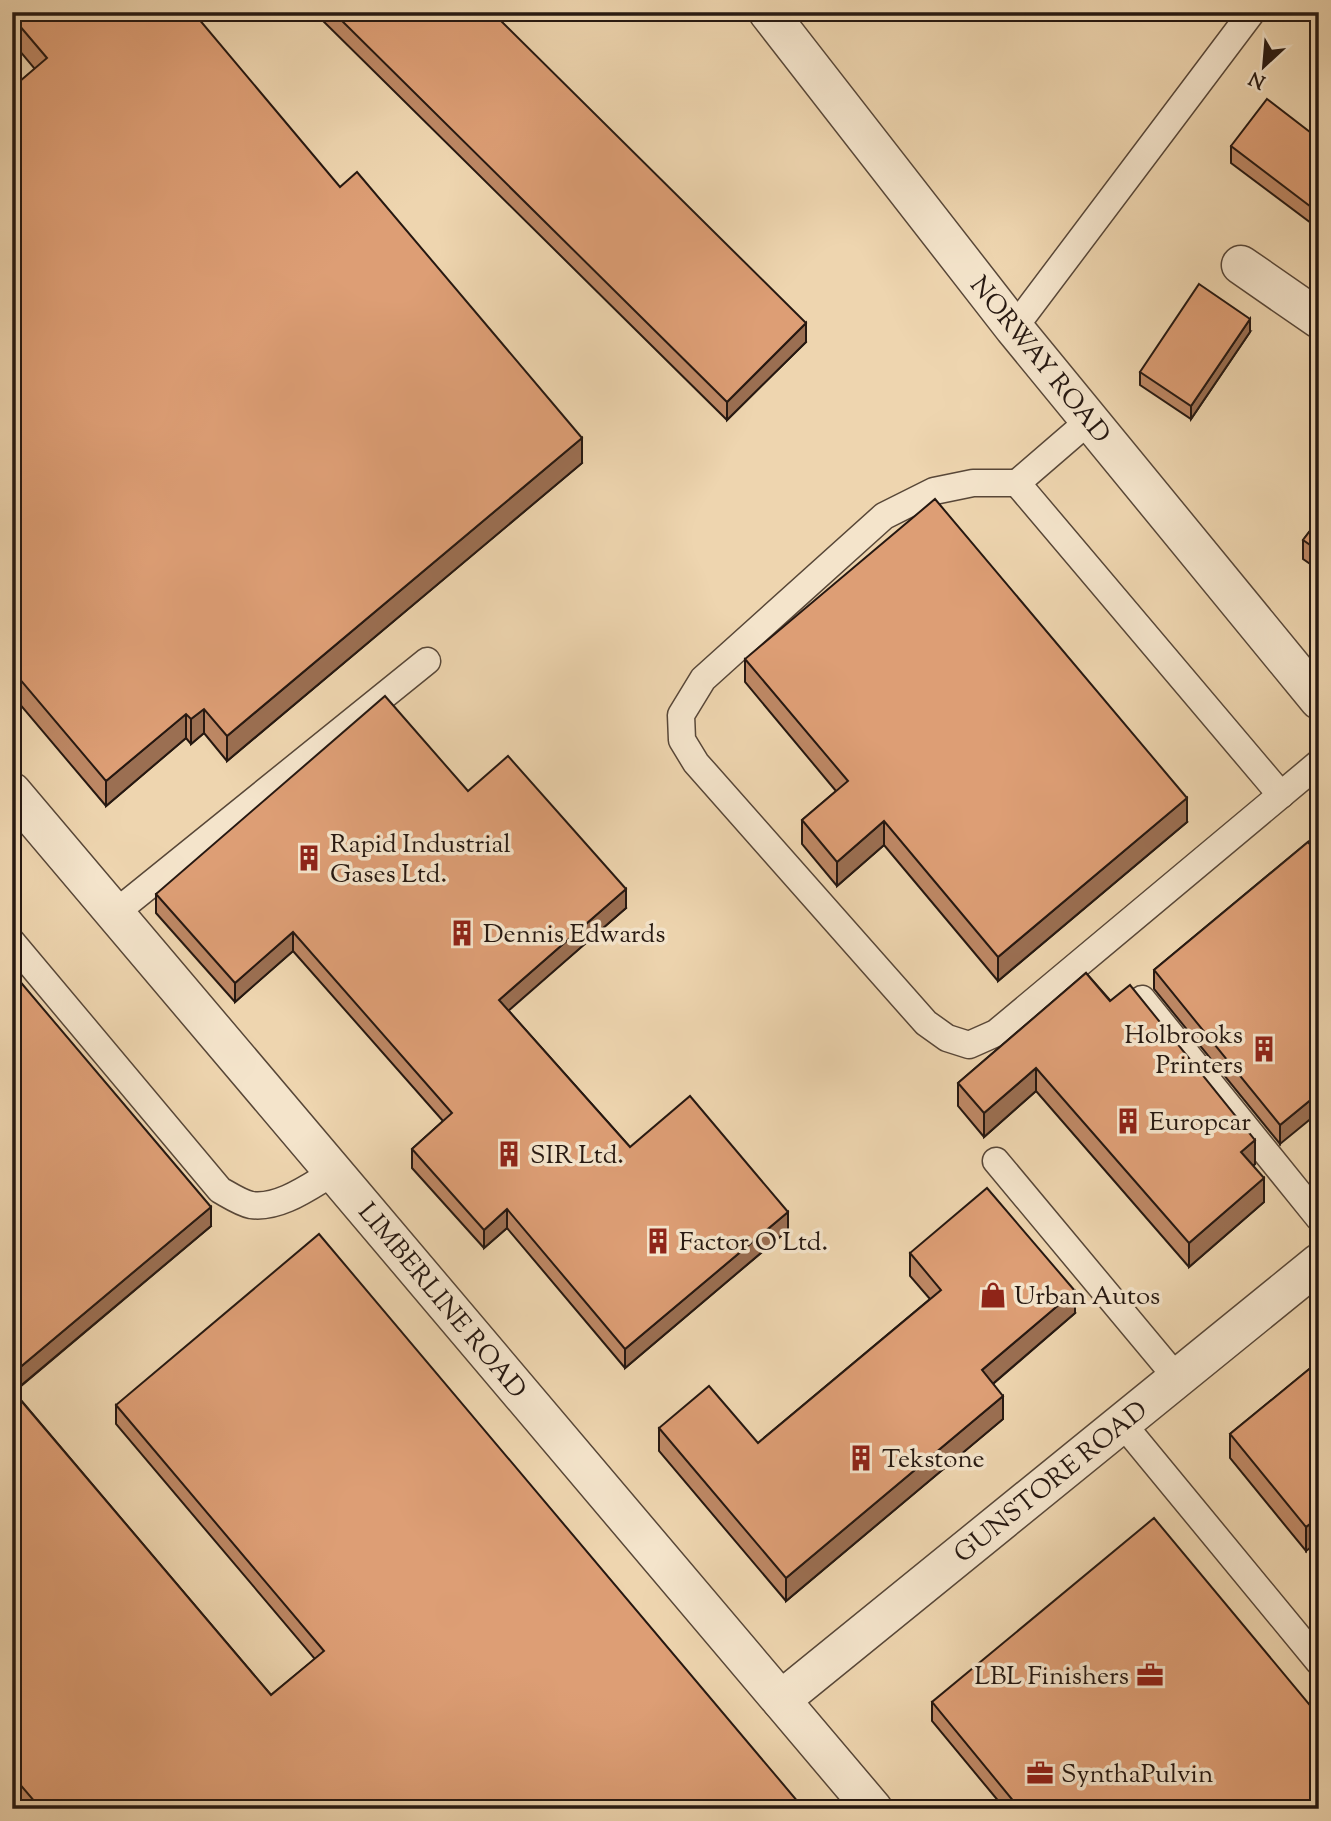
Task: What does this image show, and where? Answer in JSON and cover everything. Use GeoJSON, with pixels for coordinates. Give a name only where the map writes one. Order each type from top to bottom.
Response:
{"type":"FeatureCollection","features":[{"type":"Feature","properties":{"kind":"street","name":"NORWAY ROAD"},"geometry":{"type":"LineString","coordinates":[[768,12],[1014,328],[1319,700]]}},
{"type":"Feature","properties":{"kind":"street"},"geometry":{"type":"LineString","coordinates":[[1241,265],[1319,319]]}},
{"type":"Feature","properties":{"kind":"street","name":"LIMBERLINE ROAD"},"geometry":{"type":"LineString","coordinates":[[12,792],[873,1809]]}},
{"type":"Feature","properties":{"kind":"street","name":"GUNSTORE ROAD"},"geometry":{"type":"LineString","coordinates":[[781,1700],[1319,1263]]}},
{"type":"Feature","properties":{"kind":"lane"},"geometry":{"type":"LineString","coordinates":[[1014,328],[1252,12]]}},
{"type":"Feature","properties":{"kind":"lane"},"geometry":{"type":"LineString","coordinates":[[1090,420],[1017,482],[973,483],[934,491],[884,516],[703,679],[681,715],[682,740],[695,763],[926,1023],[947,1038],[970,1045],[996,1033],[1319,762]]}},
{"type":"Feature","properties":{"kind":"lane"},"geometry":{"type":"LineString","coordinates":[[1017,482],[1281,795]]}},
{"type":"Feature","properties":{"kind":"lane"},"geometry":{"type":"LineString","coordinates":[[116,913],[427,661]]}},
{"type":"Feature","properties":{"kind":"lane"},"geometry":{"type":"LineString","coordinates":[[12,942],[220,1190],[250,1205],[275,1203],[298,1194],[334,1172]]}},
{"type":"Feature","properties":{"kind":"lane"},"geometry":{"type":"LineString","coordinates":[[1142,999],[1319,1218]]}},
{"type":"Feature","properties":{"kind":"lane"},"geometry":{"type":"LineString","coordinates":[[996,1161],[1177,1378]]}},
{"type":"Feature","properties":{"kind":"lane"},"geometry":{"type":"LineString","coordinates":[[1122,1423],[1319,1662]]}},
{"type":"Feature","properties":{"kind":"building"},"geometry":{"type":"Polygon","coordinates":[[[20,12],[193,12],[340,187],[357,172],[582,438],[227,736],[204,709],[191,719],[186,714],[106,781],[12,670],[12,88],[47,58],[13,18],[20,12]]]}},
{"type":"Feature","properties":{"kind":"building"},"geometry":{"type":"Polygon","coordinates":[[[333,12],[492,12],[806,323],[727,402],[333,12]]]}},
{"type":"Feature","properties":{"kind":"building"},"geometry":{"type":"Polygon","coordinates":[[[1267,99],[1319,139],[1319,213],[1231,146],[1267,99]]]}},
{"type":"Feature","properties":{"kind":"building"},"geometry":{"type":"Polygon","coordinates":[[[1199,284],[1250,319],[1191,406],[1140,372],[1199,284]]]}},
{"type":"Feature","properties":{"kind":"building"},"geometry":{"type":"Polygon","coordinates":[[[935,499],[1187,798],[998,957],[884,821],[837,862],[802,820],[848,781],[745,659],[935,499]]]}},
{"type":"Feature","properties":{"kind":"building"},"geometry":{"type":"Polygon","coordinates":[[[1319,519],[1319,551],[1303,540],[1319,519]]]}},
{"type":"Feature","properties":{"kind":"building"},"geometry":{"type":"Polygon","coordinates":[[[385,696],[468,791],[508,756],[626,889],[499,1000],[630,1147],[690,1096],[788,1212],[625,1349],[507,1209],[484,1230],[412,1149],[452,1113],[293,932],[235,983],[156,894],[385,696]]]}},
{"type":"Feature","properties":{"kind":"building","name":"Holbrooks Printers"},"geometry":{"type":"Polygon","coordinates":[[[1308,842],[1319,855],[1319,1093],[1280,1125],[1154,970],[1308,842]]]}},
{"type":"Feature","properties":{"kind":"building"},"geometry":{"type":"Polygon","coordinates":[[[12,972],[211,1207],[12,1374],[12,972]]]}},
{"type":"Feature","properties":{"kind":"building","name":"Europcar"},"geometry":{"type":"Polygon","coordinates":[[[1086,973],[1110,1001],[1130,985],[1255,1140],[1241,1152],[1264,1178],[1189,1243],[1036,1068],[984,1113],[958,1083],[1086,973]]]}},
{"type":"Feature","properties":{"kind":"building"},"geometry":{"type":"Polygon","coordinates":[[[987,1188],[1075,1291],[982,1370],[1003,1396],[786,1578],[659,1428],[709,1386],[758,1443],[941,1290],[910,1253],[987,1188]]]}},
{"type":"Feature","properties":{"kind":"building"},"geometry":{"type":"Polygon","coordinates":[[[319,1234],[804,1809],[41,1809],[12,1775],[12,1390],[271,1695],[324,1651],[116,1405],[319,1234]]]}},
{"type":"Feature","properties":{"kind":"building"},"geometry":{"type":"Polygon","coordinates":[[[1319,1361],[1319,1517],[1306,1527],[1230,1434],[1319,1361]]]}},
{"type":"Feature","properties":{"kind":"building"},"geometry":{"type":"Polygon","coordinates":[[[1154,1518],[1319,1716],[1319,1809],[1020,1809],[932,1702],[1154,1518]]]}},
{"type":"Feature","properties":{"kind":"place","name":"Rapid Industrial Gases Ltd."},"geometry":{"type":"Point","coordinates":[309,858]}},
{"type":"Feature","properties":{"kind":"place","name":"Dennis Edwards"},"geometry":{"type":"Point","coordinates":[462,933]}},
{"type":"Feature","properties":{"kind":"place","name":"Holbrooks Printers"},"geometry":{"type":"Point","coordinates":[1264,1049]}},
{"type":"Feature","properties":{"kind":"place","name":"Europcar"},"geometry":{"type":"Point","coordinates":[1128,1121]}},
{"type":"Feature","properties":{"kind":"place","name":"SIR Ltd."},"geometry":{"type":"Point","coordinates":[509,1154]}},
{"type":"Feature","properties":{"kind":"place","name":"Factor O Ltd."},"geometry":{"type":"Point","coordinates":[658,1241]}},
{"type":"Feature","properties":{"kind":"place","name":"Urban Autos"},"geometry":{"type":"Point","coordinates":[993,1295]}},
{"type":"Feature","properties":{"kind":"place","name":"Tekstone"},"geometry":{"type":"Point","coordinates":[861,1458]}},
{"type":"Feature","properties":{"kind":"place","name":"LBL Finishers"},"geometry":{"type":"Point","coordinates":[1150,1675]}},
{"type":"Feature","properties":{"kind":"place","name":"SynthaPulvin"},"geometry":{"type":"Point","coordinates":[1040,1773]}}]}
